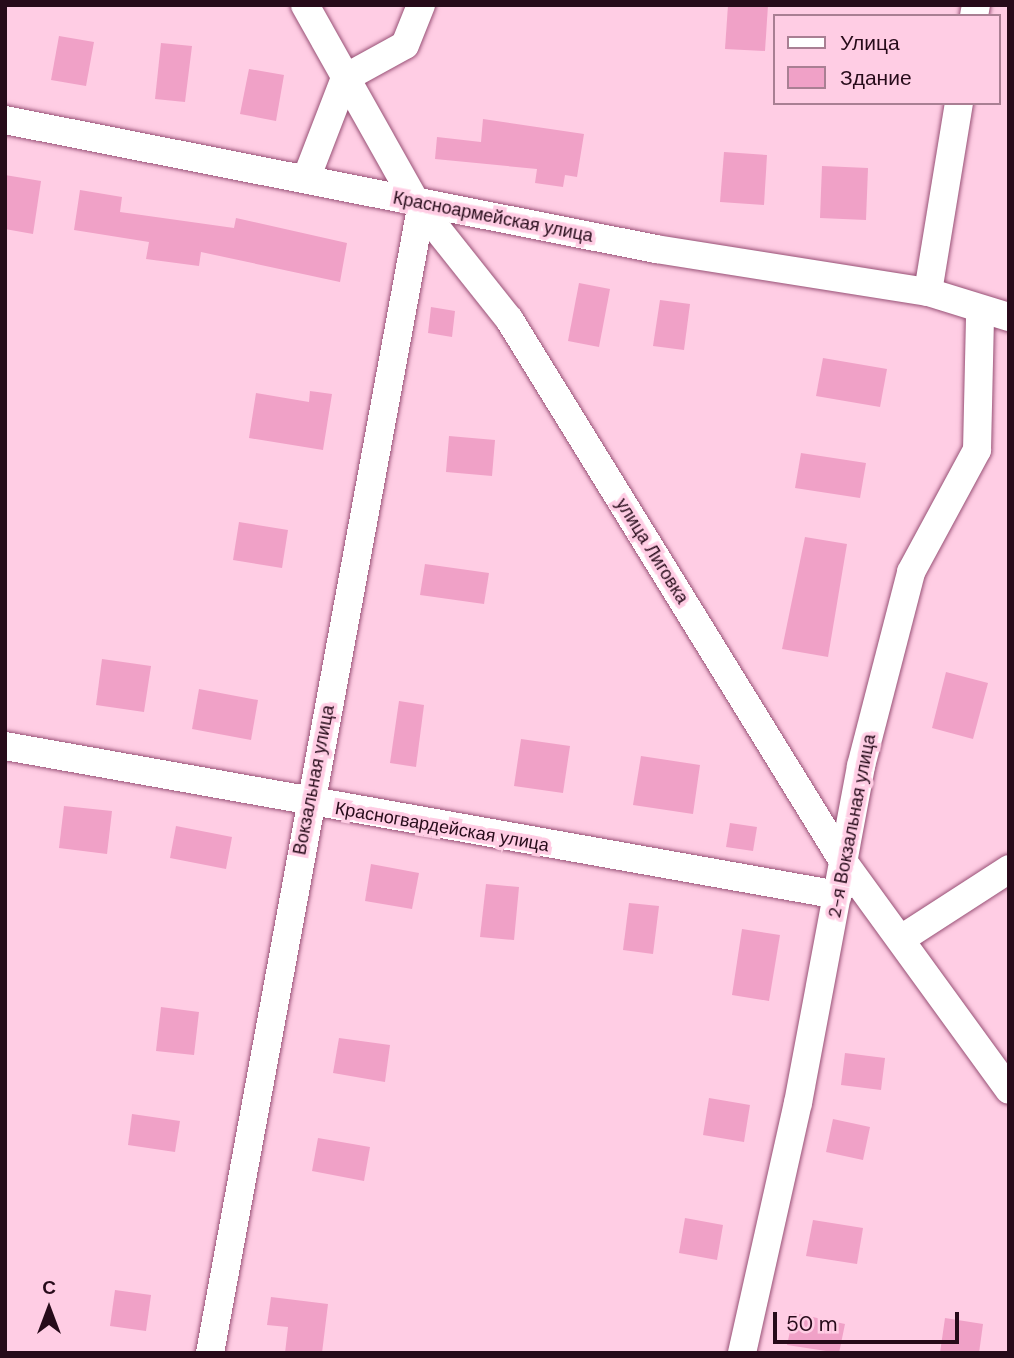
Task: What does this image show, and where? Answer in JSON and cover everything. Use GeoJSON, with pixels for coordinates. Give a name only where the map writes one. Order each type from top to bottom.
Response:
{"type":"FeatureCollection","features":[{"type":"Feature","properties":{"kind":"street","name":"улица Лиговка"},"geometry":{"type":"LineString","coordinates":[[305,5],[418,204],[509,319],[845,863],[1009,1090]]}},
{"type":"Feature","properties":{"kind":"street"},"geometry":{"type":"LineString","coordinates":[[306,179],[345,78],[405,45],[421,5]]}},
{"type":"Feature","properties":{"kind":"street"},"geometry":{"type":"LineString","coordinates":[[928,292],[959,105]]}},
{"type":"Feature","properties":{"kind":"street","name":"Красноармейская улица"},"geometry":{"type":"LineString","coordinates":[[5,120],[306,179],[418,204],[656,249],[928,292],[980,313],[1009,317]]}},
{"type":"Feature","properties":{"kind":"street","name":"Вокзальная улица"},"geometry":{"type":"LineString","coordinates":[[210,1353],[418,204]]}},
{"type":"Feature","properties":{"kind":"street","name":"2-я Вокзальная улица"},"geometry":{"type":"LineString","coordinates":[[741,1353],[845,863],[861,766],[911,572],[977,450],[980,313]]}},
{"type":"Feature","properties":{"kind":"street","name":"Красногвардейская улица"},"geometry":{"type":"LineString","coordinates":[[5,746],[309,804],[838,895]]}},
{"type":"Feature","properties":{"kind":"street"},"geometry":{"type":"LineString","coordinates":[[901,939],[1009,869]]}},
{"type":"Feature","properties":{"kind":"building"},"geometry":{"type":"Polygon","coordinates":[[[728,5],[768,5],[765,51],[725,49],[728,5]]]}},
{"type":"Feature","properties":{"kind":"building"},"geometry":{"type":"Polygon","coordinates":[[[59,36],[94,42],[86,86],[51,80],[59,36]]]}},
{"type":"Feature","properties":{"kind":"building"},"geometry":{"type":"Polygon","coordinates":[[[161,43],[192,46],[185,102],[155,99],[161,43]]]}},
{"type":"Feature","properties":{"kind":"building"},"geometry":{"type":"Polygon","coordinates":[[[249,69],[284,75],[276,121],[240,114],[249,69]]]}},
{"type":"Feature","properties":{"kind":"building"},"geometry":{"type":"Polygon","coordinates":[[[483,119],[584,134],[577,177],[565,175],[563,187],[535,183],[537,169],[435,159],[437,137],[481,142],[483,119]]]}},
{"type":"Feature","properties":{"kind":"building"},"geometry":{"type":"Polygon","coordinates":[[[724,152],[767,155],[764,205],[720,202],[724,152]]]}},
{"type":"Feature","properties":{"kind":"building"},"geometry":{"type":"Polygon","coordinates":[[[822,166],[868,168],[866,220],[820,218],[822,166]]]}},
{"type":"Feature","properties":{"kind":"building"},"geometry":{"type":"Polygon","coordinates":[[[5,175],[41,181],[33,234],[5,229],[5,175]]]}},
{"type":"Feature","properties":{"kind":"building"},"geometry":{"type":"Polygon","coordinates":[[[80,190],[122,197],[120,212],[234,228],[236,218],[347,243],[340,282],[201,252],[199,266],[146,259],[149,242],[74,230],[80,190]]]}},
{"type":"Feature","properties":{"kind":"building"},"geometry":{"type":"Polygon","coordinates":[[[579,283],[610,289],[599,347],[568,341],[579,283]]]}},
{"type":"Feature","properties":{"kind":"building"},"geometry":{"type":"Polygon","coordinates":[[[660,300],[690,304],[684,350],[653,346],[660,300]]]}},
{"type":"Feature","properties":{"kind":"building"},"geometry":{"type":"Polygon","coordinates":[[[431,307],[455,311],[452,337],[428,333],[431,307]]]}},
{"type":"Feature","properties":{"kind":"building"},"geometry":{"type":"Polygon","coordinates":[[[823,358],[887,369],[880,407],[816,396],[823,358]]]}},
{"type":"Feature","properties":{"kind":"building"},"geometry":{"type":"Polygon","coordinates":[[[310,391],[332,394],[323,450],[249,438],[256,393],[309,402],[310,391]]]}},
{"type":"Feature","properties":{"kind":"building"},"geometry":{"type":"Polygon","coordinates":[[[449,436],[495,440],[492,476],[446,472],[449,436]]]}},
{"type":"Feature","properties":{"kind":"building"},"geometry":{"type":"Polygon","coordinates":[[[801,453],[866,463],[860,498],[795,488],[801,453]]]}},
{"type":"Feature","properties":{"kind":"building"},"geometry":{"type":"Polygon","coordinates":[[[239,522],[288,530],[282,568],[233,560],[239,522]]]}},
{"type":"Feature","properties":{"kind":"building"},"geometry":{"type":"Polygon","coordinates":[[[805,537],[847,544],[828,657],[782,649],[805,537]]]}},
{"type":"Feature","properties":{"kind":"building"},"geometry":{"type":"Polygon","coordinates":[[[425,564],[489,573],[484,604],[420,595],[425,564]]]}},
{"type":"Feature","properties":{"kind":"building"},"geometry":{"type":"Polygon","coordinates":[[[102,659],[151,666],[144,712],[96,705],[102,659]]]}},
{"type":"Feature","properties":{"kind":"building"},"geometry":{"type":"Polygon","coordinates":[[[946,672],[988,683],[973,739],[932,728],[946,672]]]}},
{"type":"Feature","properties":{"kind":"building"},"geometry":{"type":"Polygon","coordinates":[[[199,689],[258,700],[251,740],[192,729],[199,689]]]}},
{"type":"Feature","properties":{"kind":"building"},"geometry":{"type":"Polygon","coordinates":[[[399,701],[424,705],[416,767],[390,763],[399,701]]]}},
{"type":"Feature","properties":{"kind":"building"},"geometry":{"type":"Polygon","coordinates":[[[521,739],[570,746],[563,793],[514,786],[521,739]]]}},
{"type":"Feature","properties":{"kind":"building"},"geometry":{"type":"Polygon","coordinates":[[[641,756],[700,765],[693,814],[633,805],[641,756]]]}},
{"type":"Feature","properties":{"kind":"building"},"geometry":{"type":"Polygon","coordinates":[[[64,806],[112,811],[107,854],[59,848],[64,806]]]}},
{"type":"Feature","properties":{"kind":"building"},"geometry":{"type":"Polygon","coordinates":[[[730,823],[757,827],[753,851],[726,847],[730,823]]]}},
{"type":"Feature","properties":{"kind":"building"},"geometry":{"type":"Polygon","coordinates":[[[176,826],[232,837],[226,869],[170,858],[176,826]]]}},
{"type":"Feature","properties":{"kind":"building"},"geometry":{"type":"Polygon","coordinates":[[[371,864],[419,873],[412,909],[365,901],[371,864]]]}},
{"type":"Feature","properties":{"kind":"building"},"geometry":{"type":"Polygon","coordinates":[[[486,884],[519,887],[514,940],[480,937],[486,884]]]}},
{"type":"Feature","properties":{"kind":"building"},"geometry":{"type":"Polygon","coordinates":[[[629,903],[659,906],[653,954],[623,950],[629,903]]]}},
{"type":"Feature","properties":{"kind":"building"},"geometry":{"type":"Polygon","coordinates":[[[742,929],[780,935],[769,1001],[732,995],[742,929]]]}},
{"type":"Feature","properties":{"kind":"building"},"geometry":{"type":"Polygon","coordinates":[[[161,1007],[199,1012],[194,1055],[156,1051],[161,1007]]]}},
{"type":"Feature","properties":{"kind":"building"},"geometry":{"type":"Polygon","coordinates":[[[339,1038],[390,1045],[385,1082],[333,1073],[339,1038]]]}},
{"type":"Feature","properties":{"kind":"building"},"geometry":{"type":"Polygon","coordinates":[[[845,1053],[885,1058],[881,1090],[841,1085],[845,1053]]]}},
{"type":"Feature","properties":{"kind":"building"},"geometry":{"type":"Polygon","coordinates":[[[709,1098],[750,1105],[744,1142],[703,1135],[709,1098]]]}},
{"type":"Feature","properties":{"kind":"building"},"geometry":{"type":"Polygon","coordinates":[[[132,1114],[180,1121],[175,1152],[128,1145],[132,1114]]]}},
{"type":"Feature","properties":{"kind":"building"},"geometry":{"type":"Polygon","coordinates":[[[833,1119],[870,1127],[863,1160],[826,1152],[833,1119]]]}},
{"type":"Feature","properties":{"kind":"building"},"geometry":{"type":"Polygon","coordinates":[[[318,1138],[370,1147],[364,1181],[312,1171],[318,1138]]]}},
{"type":"Feature","properties":{"kind":"building"},"geometry":{"type":"Polygon","coordinates":[[[685,1218],[723,1225],[717,1260],[679,1253],[685,1218]]]}},
{"type":"Feature","properties":{"kind":"building"},"geometry":{"type":"Polygon","coordinates":[[[813,1220],[863,1228],[857,1264],[806,1256],[813,1220]]]}},
{"type":"Feature","properties":{"kind":"building"},"geometry":{"type":"Polygon","coordinates":[[[115,1290],[151,1295],[146,1331],[110,1326],[115,1290]]]}},
{"type":"Feature","properties":{"kind":"building"},"geometry":{"type":"Polygon","coordinates":[[[271,1297],[328,1304],[322,1353],[285,1353],[288,1327],[267,1325],[271,1297]]]}},
{"type":"Feature","properties":{"kind":"building"},"geometry":{"type":"Polygon","coordinates":[[[794,1313],[845,1324],[839,1353],[787,1345],[794,1313]]]}},
{"type":"Feature","properties":{"kind":"building"},"geometry":{"type":"Polygon","coordinates":[[[945,1318],[983,1324],[979,1353],[940,1353],[945,1318]]]}}]}
